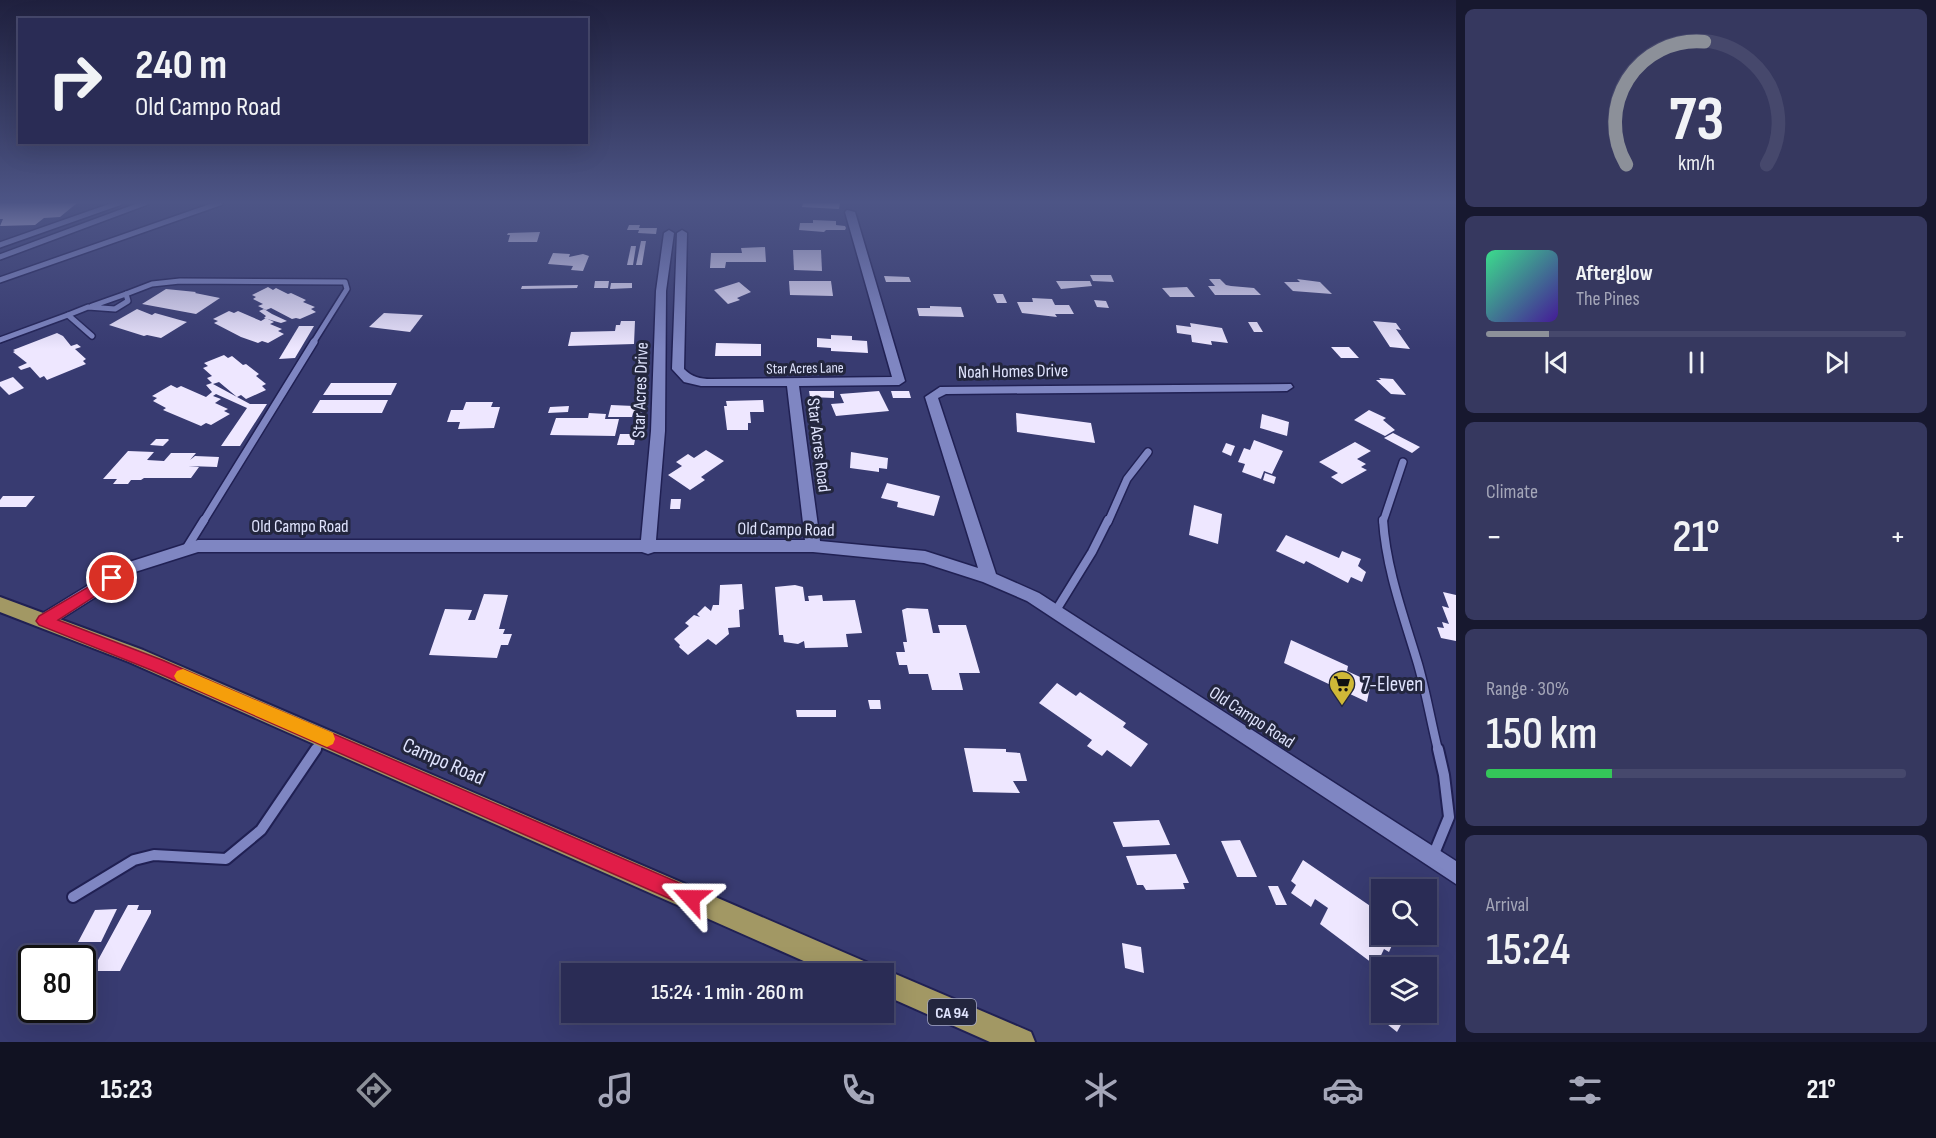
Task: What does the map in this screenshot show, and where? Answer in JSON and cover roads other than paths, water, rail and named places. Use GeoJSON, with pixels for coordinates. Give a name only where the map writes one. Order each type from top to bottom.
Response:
{"type":"FeatureCollection","features":[{"type":"Feature","properties":{"kind":"highway","name":"Campo Road"},"geometry":{"type":"LineString","coordinates":[[0,604],[136,656],[839,963]]}},
{"type":"Feature","properties":{"kind":"highway","name":"CA 94"},"geometry":{"type":"LineString","coordinates":[[894,986],[1021,1042]]}},
{"type":"Feature","properties":{"kind":"street","name":"Star Acres Drive"},"geometry":{"type":"LineString","coordinates":[[648,548],[657,431],[661,291],[671,252]]}},
{"type":"Feature","properties":{"kind":"street","name":"Star Acres Lane"},"geometry":{"type":"LineString","coordinates":[[675,252],[678,369],[684,378],[711,383],[793,384],[899,381],[861,252]]}},
{"type":"Feature","properties":{"kind":"street","name":"Star Acres Road"},"geometry":{"type":"LineString","coordinates":[[793,384],[813,546]]}},
{"type":"Feature","properties":{"kind":"street","name":"Noah Homes Drive"},"geometry":{"type":"LineString","coordinates":[[988,578],[931,397],[944,390],[1287,387]]}},
{"type":"Feature","properties":{"kind":"street","name":"Old Campo Road"},"geometry":{"type":"LineString","coordinates":[[44,621],[129,568],[198,546],[648,548],[813,546],[925,557],[988,578],[1033,597],[1456,873]]}},
{"type":"Feature","properties":{"kind":"lane"},"geometry":{"type":"LineString","coordinates":[[0,257],[15,252]]}},
{"type":"Feature","properties":{"kind":"lane"},"geometry":{"type":"LineString","coordinates":[[0,280],[81,252]]}},
{"type":"Feature","properties":{"kind":"lane"},"geometry":{"type":"LineString","coordinates":[[0,340],[152,284],[180,281],[336,281],[347,284],[347,289],[185,550]]}},
{"type":"Feature","properties":{"kind":"lane"},"geometry":{"type":"LineString","coordinates":[[92,306],[109,310],[118,308],[128,301],[126,294]]}},
{"type":"Feature","properties":{"kind":"lane"},"geometry":{"type":"LineString","coordinates":[[68,315],[92,336]]}},
{"type":"Feature","properties":{"kind":"lane"},"geometry":{"type":"LineString","coordinates":[[1055,612],[1102,534],[1136,463],[1148,452]]}},
{"type":"Feature","properties":{"kind":"lane"},"geometry":{"type":"LineString","coordinates":[[1403,462],[1383,521],[1403,621],[1418,665],[1444,775],[1449,818],[1432,857]]}},
{"type":"Feature","properties":{"kind":"lane"},"geometry":{"type":"LineString","coordinates":[[73,897],[134,860],[154,855],[226,858],[261,830],[324,738]]}},
{"type":"Feature","properties":{"kind":"place","name":"7-Eleven"},"geometry":{"type":"Point","coordinates":[1342,707]}}]}
